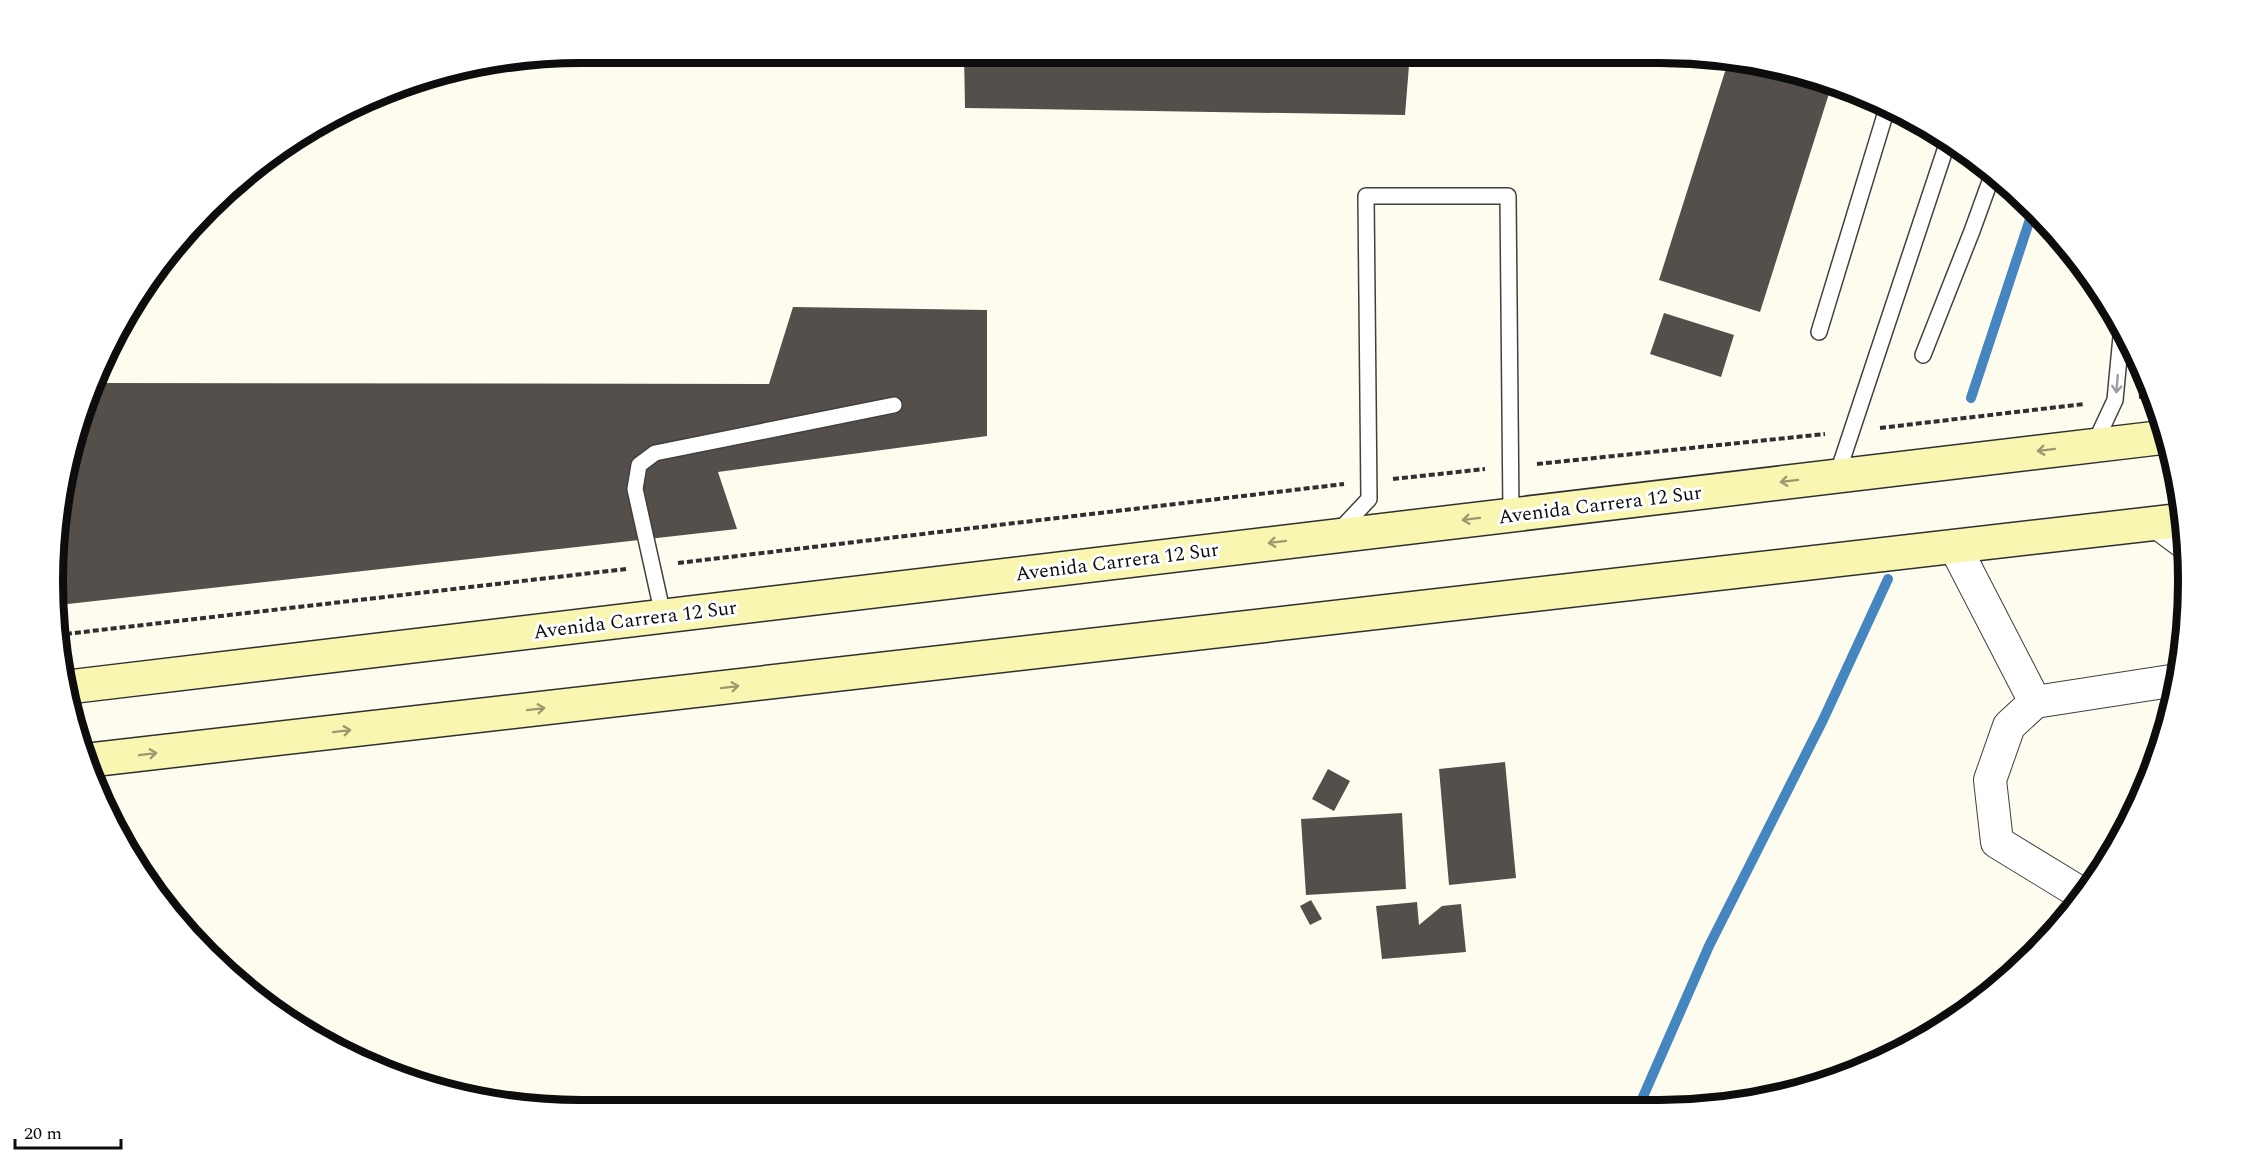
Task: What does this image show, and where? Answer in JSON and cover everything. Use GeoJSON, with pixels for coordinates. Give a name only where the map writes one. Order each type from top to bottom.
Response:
{"type":"FeatureCollection","features":[{"type":"Feature","properties":{"kind":"street","name":"Avenida Carrera 12 Sur"},"geometry":{"type":"LineString","coordinates":[[74,686],[2157,438]]}},
{"type":"Feature","properties":{"kind":"street"},"geometry":{"type":"LineString","coordinates":[[95,759],[2171,522]]}},
{"type":"Feature","properties":{"kind":"street"},"geometry":{"type":"LineString","coordinates":[[1955,547],[2035,702]]}},
{"type":"Feature","properties":{"kind":"street"},"geometry":{"type":"LineString","coordinates":[[2076,890],[1997,842],[1990,780],[2009,726],[2035,702],[2168,681]]}},
{"type":"Feature","properties":{"kind":"lane"},"geometry":{"type":"LineString","coordinates":[[1819,332],[1885,114]]}},
{"type":"Feature","properties":{"kind":"lane"},"geometry":{"type":"LineString","coordinates":[[1838,475],[1946,148]]}},
{"type":"Feature","properties":{"kind":"lane"},"geometry":{"type":"LineString","coordinates":[[1923,355],[1989,182]]}},
{"type":"Feature","properties":{"kind":"lane"},"geometry":{"type":"LineString","coordinates":[[1335,535],[1369,499],[1366,196],[1508,196],[1511,514]]}},
{"type":"Feature","properties":{"kind":"lane"},"geometry":{"type":"LineString","coordinates":[[2094,445],[2115,400],[2120,342]]}},
{"type":"Feature","properties":{"kind":"lane"},"geometry":{"type":"LineString","coordinates":[[663,615],[654,566],[635,489],[639,465],[655,453],[894,405]]}},
{"type":"Feature","properties":{"kind":"path"},"geometry":{"type":"LineString","coordinates":[[66,634],[1369,481],[1851,432],[2144,396]]}},
{"type":"Feature","properties":{"kind":"building"},"geometry":{"type":"Polygon","coordinates":[[[964,63],[1409,63],[1405,115],[965,108],[964,63]]]}},
{"type":"Feature","properties":{"kind":"building"},"geometry":{"type":"Polygon","coordinates":[[[1726,67],[1794,81],[1829,92],[1760,312],[1659,280],[1726,67]]]}},
{"type":"Feature","properties":{"kind":"building"},"geometry":{"type":"Polygon","coordinates":[[[793,307],[987,310],[987,436],[718,472],[737,529],[64,604],[67,514],[81,447],[102,383],[769,384],[793,307]]]}},
{"type":"Feature","properties":{"kind":"building"},"geometry":{"type":"Polygon","coordinates":[[[1664,313],[1734,335],[1721,377],[1650,354],[1664,313]]]}},
{"type":"Feature","properties":{"kind":"building"},"geometry":{"type":"Polygon","coordinates":[[[1505,762],[1516,878],[1449,885],[1439,769],[1505,762]]]}},
{"type":"Feature","properties":{"kind":"building"},"geometry":{"type":"Polygon","coordinates":[[[1328,769],[1350,781],[1334,811],[1312,799],[1328,769]]]}},
{"type":"Feature","properties":{"kind":"building"},"geometry":{"type":"Polygon","coordinates":[[[1402,813],[1406,889],[1306,895],[1301,819],[1402,813]]]}},
{"type":"Feature","properties":{"kind":"building"},"geometry":{"type":"Polygon","coordinates":[[[1311,900],[1322,919],[1310,925],[1300,906],[1311,900]]]}},
{"type":"Feature","properties":{"kind":"building"},"geometry":{"type":"Polygon","coordinates":[[[1417,902],[1419,925],[1442,906],[1461,904],[1466,952],[1382,959],[1376,906],[1417,902]]]}},
{"type":"Feature","properties":{"kind":"waterway"},"geometry":{"type":"LineString","coordinates":[[1971,398],[2030,219]]}},
{"type":"Feature","properties":{"kind":"waterway"},"geometry":{"type":"LineString","coordinates":[[1642,1100],[1709,946],[1823,720],[1888,579]]}}]}
